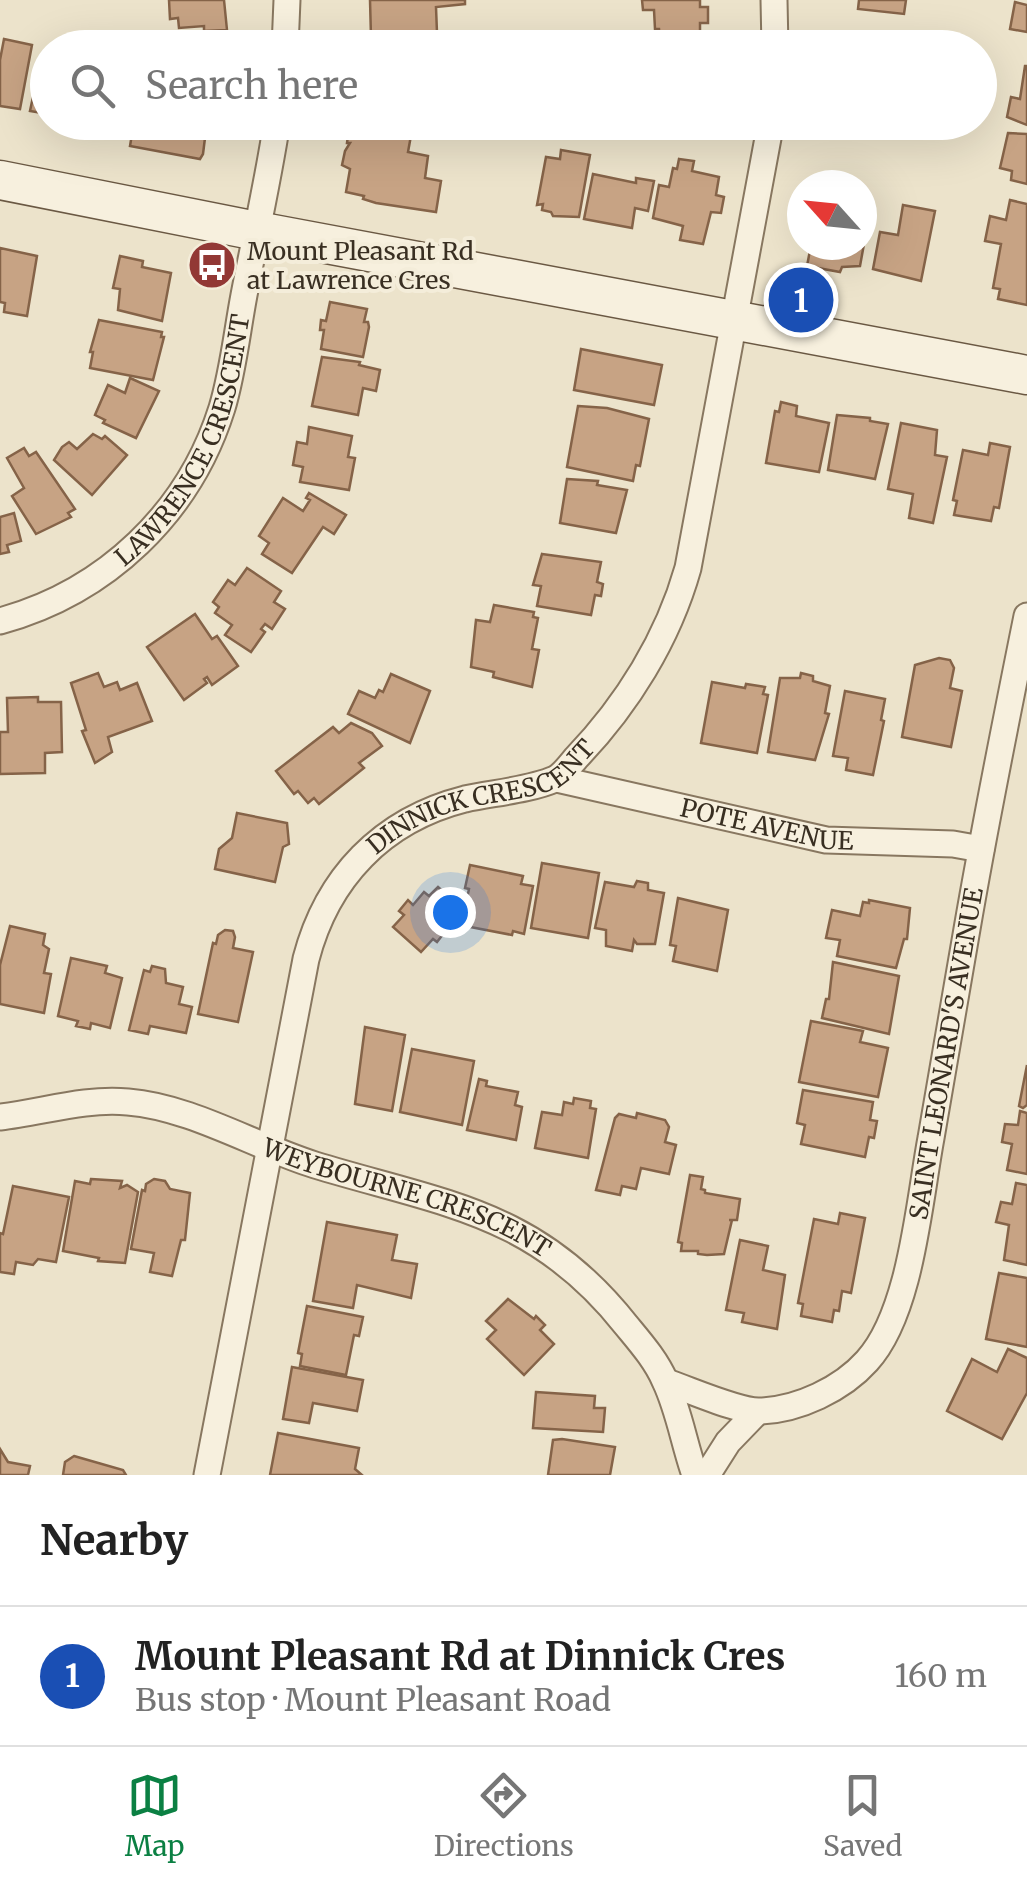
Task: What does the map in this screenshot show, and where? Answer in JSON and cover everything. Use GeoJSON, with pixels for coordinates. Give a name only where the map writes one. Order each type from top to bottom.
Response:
{"type":"FeatureCollection","features":[{"type":"Feature","properties":{"kind":"main road"},"geometry":{"type":"LineString","coordinates":[[0,180],[257,232],[1027,375]]}},
{"type":"Feature","properties":{"kind":"street"},"geometry":{"type":"LineString","coordinates":[[286,30],[287,0]]}},
{"type":"Feature","properties":{"kind":"street"},"geometry":{"type":"LineString","coordinates":[[774,0],[774,30]]}},
{"type":"Feature","properties":{"kind":"street","name":"LAWRENCE CRESCENT"},"geometry":{"type":"LineString","coordinates":[[0,621],[53,603],[88,585],[153,530],[207,450],[223,404],[274,140]]}},
{"type":"Feature","properties":{"kind":"street","name":"DINNICK CRESCENT"},"geometry":{"type":"LineString","coordinates":[[207,1475],[310,946],[335,887],[367,852],[427,812],[447,804],[557,778],[612,718],[672,614],[688,568],[768,140]]}},
{"type":"Feature","properties":{"kind":"street","name":"SAINT LEONARD'S AVENUE"},"geometry":{"type":"LineString","coordinates":[[757,1412],[803,1402],[845,1381],[883,1342],[897,1312],[1027,616]]}},
{"type":"Feature","properties":{"kind":"street","name":"POTE AVENUE"},"geometry":{"type":"LineString","coordinates":[[557,778],[826,840],[952,844],[981,849]]}},
{"type":"Feature","properties":{"kind":"street","name":"WEYBOURNE CRESCENT"},"geometry":{"type":"LineString","coordinates":[[0,1117],[80,1103],[129,1102],[178,1112],[268,1150],[438,1198],[495,1219],[561,1260],[603,1298],[636,1338],[666,1382],[695,1475]]}},
{"type":"Feature","properties":{"kind":"street"},"geometry":{"type":"LineString","coordinates":[[666,1382],[757,1412],[728,1442],[708,1475]]}},
{"type":"Feature","properties":{"kind":"building"},"geometry":{"type":"Polygon","coordinates":[[[169,0],[224,0],[227,30],[204,30],[204,26],[179,28],[178,18],[170,19],[169,0]]]}},
{"type":"Feature","properties":{"kind":"building"},"geometry":{"type":"Polygon","coordinates":[[[370,0],[465,0],[465,4],[436,7],[437,30],[371,30],[370,0]]]}},
{"type":"Feature","properties":{"kind":"building"},"geometry":{"type":"Polygon","coordinates":[[[642,0],[700,0],[700,7],[708,7],[708,23],[700,23],[700,30],[659,30],[655,29],[654,10],[643,10],[642,0]]]}},
{"type":"Feature","properties":{"kind":"building"},"geometry":{"type":"Polygon","coordinates":[[[859,0],[906,0],[904,14],[858,9],[859,0]]]}},
{"type":"Feature","properties":{"kind":"building"},"geometry":{"type":"Polygon","coordinates":[[[1015,2],[1027,5],[1027,32],[1010,29],[1015,2]]]}},
{"type":"Feature","properties":{"kind":"building"},"geometry":{"type":"Polygon","coordinates":[[[4,39],[30,45],[20,109],[0,106],[4,39]]]}},
{"type":"Feature","properties":{"kind":"building"},"geometry":{"type":"Polygon","coordinates":[[[1025,66],[1027,125],[1007,117],[1011,97],[1020,99],[1025,66]]]}},
{"type":"Feature","properties":{"kind":"building"},"geometry":{"type":"Polygon","coordinates":[[[1008,133],[1027,134],[1027,184],[1011,180],[1012,171],[1000,168],[1008,133]]]}},
{"type":"Feature","properties":{"kind":"building"},"geometry":{"type":"Polygon","coordinates":[[[131,140],[205,140],[200,159],[130,146],[131,140]]]}},
{"type":"Feature","properties":{"kind":"building"},"geometry":{"type":"Polygon","coordinates":[[[410,140],[408,152],[428,156],[425,178],[441,181],[436,212],[376,203],[346,192],[350,169],[342,165],[347,143],[410,140]]]}},
{"type":"Feature","properties":{"kind":"building"},"geometry":{"type":"Polygon","coordinates":[[[561,150],[590,155],[579,217],[553,216],[542,210],[543,204],[537,205],[546,157],[560,159],[561,150]]]}},
{"type":"Feature","properties":{"kind":"building"},"geometry":{"type":"Polygon","coordinates":[[[679,159],[694,161],[692,171],[719,177],[716,195],[724,197],[721,213],[711,212],[703,244],[680,240],[683,226],[653,218],[659,185],[669,187],[679,159]]]}},
{"type":"Feature","properties":{"kind":"building"},"geometry":{"type":"Polygon","coordinates":[[[593,174],[636,183],[636,178],[654,181],[648,211],[635,208],[632,228],[584,219],[593,174]]]}},
{"type":"Feature","properties":{"kind":"building"},"geometry":{"type":"Polygon","coordinates":[[[1010,200],[1027,204],[1027,305],[998,299],[1000,289],[993,288],[1001,244],[985,241],[990,216],[1006,220],[1010,200]]]}},
{"type":"Feature","properties":{"kind":"building"},"geometry":{"type":"Polygon","coordinates":[[[903,205],[935,211],[921,281],[873,269],[880,232],[898,235],[903,205]]]}},
{"type":"Feature","properties":{"kind":"building"},"geometry":{"type":"Polygon","coordinates":[[[0,248],[37,256],[27,316],[4,312],[5,303],[0,302],[0,248]]]}},
{"type":"Feature","properties":{"kind":"building"},"geometry":{"type":"Polygon","coordinates":[[[120,256],[143,261],[142,267],[171,273],[162,321],[118,310],[120,289],[113,288],[120,256]]]}},
{"type":"Feature","properties":{"kind":"building"},"geometry":{"type":"Polygon","coordinates":[[[808,260],[861,260],[860,266],[842,267],[840,272],[807,266],[808,260]]]}},
{"type":"Feature","properties":{"kind":"building"},"geometry":{"type":"Polygon","coordinates":[[[330,302],[367,309],[364,322],[369,327],[363,357],[321,349],[321,320],[326,321],[330,302]]]}},
{"type":"Feature","properties":{"kind":"building"},"geometry":{"type":"Polygon","coordinates":[[[99,320],[162,332],[153,380],[90,368],[99,320]]]}},
{"type":"Feature","properties":{"kind":"building"},"geometry":{"type":"Polygon","coordinates":[[[581,349],[662,365],[654,405],[574,390],[581,349]]]}},
{"type":"Feature","properties":{"kind":"building"},"geometry":{"type":"Polygon","coordinates":[[[322,357],[360,362],[359,365],[380,370],[376,391],[363,388],[358,415],[312,406],[322,357]]]}},
{"type":"Feature","properties":{"kind":"building"},"geometry":{"type":"Polygon","coordinates":[[[130,378],[159,391],[136,438],[103,423],[105,420],[95,415],[108,385],[125,393],[130,378]]]}},
{"type":"Feature","properties":{"kind":"building"},"geometry":{"type":"Polygon","coordinates":[[[781,402],[797,406],[796,416],[829,423],[819,472],[766,463],[775,411],[779,412],[781,402]]]}},
{"type":"Feature","properties":{"kind":"building"},"geometry":{"type":"Polygon","coordinates":[[[578,406],[607,408],[649,419],[640,466],[636,465],[633,481],[567,467],[578,406]]]}},
{"type":"Feature","properties":{"kind":"building"},"geometry":{"type":"Polygon","coordinates":[[[837,415],[888,424],[875,479],[828,470],[837,415]]]}},
{"type":"Feature","properties":{"kind":"building"},"geometry":{"type":"Polygon","coordinates":[[[901,423],[937,430],[935,455],[947,457],[933,523],[909,518],[913,494],[888,489],[901,423]]]}},
{"type":"Feature","properties":{"kind":"building"},"geometry":{"type":"Polygon","coordinates":[[[309,427],[352,436],[348,457],[355,458],[349,490],[300,482],[303,467],[293,465],[297,442],[307,444],[309,427]]]}},
{"type":"Feature","properties":{"kind":"building"},"geometry":{"type":"Polygon","coordinates":[[[93,434],[102,439],[105,436],[127,455],[92,495],[54,460],[69,442],[77,449],[93,434]]]}},
{"type":"Feature","properties":{"kind":"building"},"geometry":{"type":"Polygon","coordinates":[[[990,443],[1010,447],[999,508],[994,507],[991,521],[954,515],[957,501],[953,500],[963,450],[988,455],[990,443]]]}},
{"type":"Feature","properties":{"kind":"building"},"geometry":{"type":"Polygon","coordinates":[[[24,448],[29,456],[36,452],[75,509],[68,513],[71,517],[36,534],[12,496],[24,488],[7,458],[24,448]]]}},
{"type":"Feature","properties":{"kind":"building"},"geometry":{"type":"Polygon","coordinates":[[[567,479],[598,481],[597,485],[627,490],[616,533],[560,523],[567,479]]]}},
{"type":"Feature","properties":{"kind":"building"},"geometry":{"type":"Polygon","coordinates":[[[309,493],[346,515],[334,534],[323,527],[292,573],[262,554],[269,543],[259,536],[283,498],[303,511],[310,500],[306,498],[309,493]]]}},
{"type":"Feature","properties":{"kind":"building"},"geometry":{"type":"Polygon","coordinates":[[[14,513],[21,541],[7,545],[9,552],[0,554],[0,517],[14,513]]]}},
{"type":"Feature","properties":{"kind":"building"},"geometry":{"type":"Polygon","coordinates":[[[542,554],[601,562],[597,582],[603,584],[601,596],[595,595],[591,615],[537,606],[541,586],[533,585],[542,554]]]}},
{"type":"Feature","properties":{"kind":"building"},"geometry":{"type":"Polygon","coordinates":[[[247,568],[281,591],[274,602],[285,609],[272,629],[265,624],[261,629],[265,632],[251,652],[225,635],[232,625],[215,613],[219,607],[213,602],[228,580],[235,585],[247,568]]]}},
{"type":"Feature","properties":{"kind":"building"},"geometry":{"type":"Polygon","coordinates":[[[494,605],[534,612],[533,617],[538,618],[532,649],[539,650],[532,687],[471,667],[476,620],[490,622],[494,605]]]}},
{"type":"Feature","properties":{"kind":"building"},"geometry":{"type":"Polygon","coordinates":[[[195,614],[238,666],[212,685],[207,677],[207,683],[184,700],[147,647],[195,614]]]}},
{"type":"Feature","properties":{"kind":"building"},"geometry":{"type":"Polygon","coordinates":[[[939,658],[950,660],[954,668],[950,688],[962,691],[951,747],[902,737],[915,665],[939,658]]]}},
{"type":"Feature","properties":{"kind":"building"},"geometry":{"type":"Polygon","coordinates":[[[98,673],[104,687],[117,682],[120,690],[137,683],[152,721],[108,737],[112,752],[95,763],[82,731],[86,730],[71,683],[98,673]]]}},
{"type":"Feature","properties":{"kind":"building"},"geometry":{"type":"Polygon","coordinates":[[[801,673],[830,686],[825,713],[829,714],[815,760],[768,752],[780,678],[800,678],[801,673]]]}},
{"type":"Feature","properties":{"kind":"building"},"geometry":{"type":"Polygon","coordinates":[[[391,674],[430,691],[410,743],[348,714],[359,691],[375,698],[379,690],[383,692],[391,674]]]}},
{"type":"Feature","properties":{"kind":"building"},"geometry":{"type":"Polygon","coordinates":[[[712,682],[765,687],[763,694],[768,695],[757,753],[701,743],[712,682]]]}},
{"type":"Feature","properties":{"kind":"building"},"geometry":{"type":"Polygon","coordinates":[[[845,691],[885,699],[873,775],[846,770],[848,758],[833,756],[845,691]]]}},
{"type":"Feature","properties":{"kind":"building"},"geometry":{"type":"Polygon","coordinates":[[[38,697],[38,702],[61,702],[62,752],[45,753],[45,773],[0,774],[0,732],[8,732],[7,698],[38,697]]]}},
{"type":"Feature","properties":{"kind":"building"},"geometry":{"type":"Polygon","coordinates":[[[351,723],[372,733],[382,746],[359,763],[364,768],[319,804],[314,798],[308,803],[298,791],[294,794],[276,771],[333,727],[339,733],[351,723]]]}},
{"type":"Feature","properties":{"kind":"building"},"geometry":{"type":"Polygon","coordinates":[[[237,813],[287,823],[289,844],[283,847],[275,882],[215,869],[219,849],[232,838],[237,813]]]}},
{"type":"Feature","properties":{"kind":"building"},"geometry":{"type":"Polygon","coordinates":[[[542,863],[599,873],[588,938],[531,928],[542,863]]]}},
{"type":"Feature","properties":{"kind":"building"},"geometry":{"type":"Polygon","coordinates":[[[470,865],[523,876],[521,884],[533,886],[524,934],[465,926],[469,889],[465,888],[470,865]]]}},
{"type":"Feature","properties":{"kind":"building"},"geometry":{"type":"Polygon","coordinates":[[[637,881],[648,883],[648,890],[664,893],[655,944],[637,944],[634,940],[632,951],[606,946],[606,930],[595,928],[605,882],[634,887],[637,881]]]}},
{"type":"Feature","properties":{"kind":"building"},"geometry":{"type":"Polygon","coordinates":[[[438,887],[447,895],[439,905],[452,917],[437,942],[433,939],[421,952],[393,927],[404,915],[399,911],[408,900],[413,905],[424,892],[429,896],[438,887]]]}},
{"type":"Feature","properties":{"kind":"building"},"geometry":{"type":"Polygon","coordinates":[[[678,898],[728,910],[717,971],[673,961],[676,946],[670,945],[678,898]]]}},
{"type":"Feature","properties":{"kind":"building"},"geometry":{"type":"Polygon","coordinates":[[[863,902],[910,908],[907,939],[896,968],[837,956],[840,940],[826,938],[832,910],[860,916],[863,902]]]}},
{"type":"Feature","properties":{"kind":"building"},"geometry":{"type":"Polygon","coordinates":[[[10,926],[45,934],[43,945],[49,949],[44,973],[51,974],[44,1013],[0,1004],[0,965],[10,926]]]}},
{"type":"Feature","properties":{"kind":"building"},"geometry":{"type":"Polygon","coordinates":[[[225,930],[233,931],[233,948],[253,952],[238,1022],[198,1014],[213,943],[225,930]]]}},
{"type":"Feature","properties":{"kind":"building"},"geometry":{"type":"Polygon","coordinates":[[[71,958],[107,966],[105,973],[122,978],[110,1028],[91,1023],[90,1029],[76,1026],[78,1021],[58,1016],[71,958]]]}},
{"type":"Feature","properties":{"kind":"building"},"geometry":{"type":"Polygon","coordinates":[[[833,962],[899,976],[889,1034],[822,1018],[829,999],[833,962]]]}},
{"type":"Feature","properties":{"kind":"building"},"geometry":{"type":"Polygon","coordinates":[[[152,966],[165,969],[166,983],[183,987],[179,1004],[192,1007],[186,1033],[150,1026],[148,1034],[129,1030],[144,970],[150,972],[152,966]]]}},
{"type":"Feature","properties":{"kind":"building"},"geometry":{"type":"Polygon","coordinates":[[[811,1021],[863,1031],[860,1042],[888,1048],[878,1097],[799,1082],[811,1021]]]}},
{"type":"Feature","properties":{"kind":"building"},"geometry":{"type":"Polygon","coordinates":[[[365,1027],[405,1035],[392,1111],[355,1104],[365,1027]]]}},
{"type":"Feature","properties":{"kind":"building"},"geometry":{"type":"Polygon","coordinates":[[[412,1049],[474,1061],[462,1125],[400,1112],[412,1049]]]}},
{"type":"Feature","properties":{"kind":"building"},"geometry":{"type":"Polygon","coordinates":[[[1027,1065],[1027,1105],[1023,1108],[1019,1106],[1027,1065]]]}},
{"type":"Feature","properties":{"kind":"building"},"geometry":{"type":"Polygon","coordinates":[[[479,1079],[487,1081],[486,1086],[518,1092],[515,1105],[522,1107],[516,1140],[467,1130],[479,1079]]]}},
{"type":"Feature","properties":{"kind":"building"},"geometry":{"type":"Polygon","coordinates":[[[803,1090],[873,1102],[870,1120],[877,1121],[865,1157],[801,1144],[805,1125],[797,1123],[803,1090]]]}},
{"type":"Feature","properties":{"kind":"building"},"geometry":{"type":"Polygon","coordinates":[[[574,1098],[591,1101],[590,1108],[596,1109],[588,1158],[535,1148],[542,1112],[562,1115],[564,1102],[573,1104],[574,1098]]]}},
{"type":"Feature","properties":{"kind":"building"},"geometry":{"type":"Polygon","coordinates":[[[1020,1111],[1027,1113],[1027,1174],[1007,1170],[1012,1144],[1002,1142],[1005,1124],[1018,1125],[1020,1111]]]}},
{"type":"Feature","properties":{"kind":"building"},"geometry":{"type":"Polygon","coordinates":[[[637,1113],[665,1120],[669,1127],[665,1142],[676,1145],[669,1174],[641,1168],[636,1189],[622,1186],[620,1195],[596,1190],[615,1118],[619,1114],[636,1118],[637,1113]]]}},
{"type":"Feature","properties":{"kind":"building"},"geometry":{"type":"Polygon","coordinates":[[[690,1175],[703,1177],[701,1189],[705,1193],[740,1199],[724,1254],[681,1251],[682,1243],[678,1242],[690,1175]]]}},
{"type":"Feature","properties":{"kind":"building"},"geometry":{"type":"Polygon","coordinates":[[[91,1179],[122,1181],[120,1188],[127,1185],[138,1192],[125,1263],[98,1261],[99,1258],[63,1251],[75,1181],[90,1184],[91,1179]]]}},
{"type":"Feature","properties":{"kind":"building"},"geometry":{"type":"Polygon","coordinates":[[[154,1179],[165,1181],[170,1189],[190,1193],[185,1240],[181,1240],[172,1276],[150,1272],[154,1253],[131,1249],[142,1190],[154,1179]]]}},
{"type":"Feature","properties":{"kind":"building"},"geometry":{"type":"Polygon","coordinates":[[[1016,1183],[1027,1185],[1027,1265],[1004,1260],[1009,1225],[996,1222],[1001,1202],[1012,1204],[1016,1183]]]}},
{"type":"Feature","properties":{"kind":"building"},"geometry":{"type":"Polygon","coordinates":[[[13,1186],[69,1197],[56,1262],[16,1262],[14,1274],[0,1272],[0,1233],[3,1234],[13,1186]]]}},
{"type":"Feature","properties":{"kind":"building"},"geometry":{"type":"Polygon","coordinates":[[[840,1213],[865,1218],[851,1293],[842,1291],[839,1311],[834,1310],[832,1322],[801,1316],[803,1304],[798,1303],[814,1219],[838,1224],[840,1213]]]}},
{"type":"Feature","properties":{"kind":"building"},"geometry":{"type":"Polygon","coordinates":[[[327,1222],[397,1235],[392,1260],[417,1264],[411,1298],[357,1285],[353,1308],[313,1301],[327,1222]]]}},
{"type":"Feature","properties":{"kind":"building"},"geometry":{"type":"Polygon","coordinates":[[[740,1240],[768,1246],[763,1270],[785,1275],[777,1329],[742,1322],[744,1313],[726,1310],[740,1240]]]}},
{"type":"Feature","properties":{"kind":"building"},"geometry":{"type":"Polygon","coordinates":[[[999,1273],[1027,1278],[1027,1347],[986,1339],[999,1273]]]}},
{"type":"Feature","properties":{"kind":"building"},"geometry":{"type":"Polygon","coordinates":[[[508,1299],[534,1319],[536,1316],[545,1325],[540,1330],[554,1344],[524,1375],[487,1339],[496,1330],[486,1321],[508,1299]]]}},
{"type":"Feature","properties":{"kind":"building"},"geometry":{"type":"Polygon","coordinates":[[[307,1306],[363,1317],[359,1336],[354,1335],[346,1375],[300,1366],[302,1354],[298,1353],[307,1306]]]}},
{"type":"Feature","properties":{"kind":"building"},"geometry":{"type":"Polygon","coordinates":[[[1008,1349],[1027,1358],[1027,1393],[1002,1439],[947,1411],[972,1359],[997,1372],[1008,1349]]]}},
{"type":"Feature","properties":{"kind":"building"},"geometry":{"type":"Polygon","coordinates":[[[292,1367],[363,1380],[357,1411],[313,1403],[309,1423],[283,1419],[292,1367]]]}},
{"type":"Feature","properties":{"kind":"building"},"geometry":{"type":"Polygon","coordinates":[[[536,1392],[595,1396],[594,1408],[605,1408],[603,1432],[533,1428],[536,1392]]]}},
{"type":"Feature","properties":{"kind":"building"},"geometry":{"type":"Polygon","coordinates":[[[278,1433],[359,1448],[355,1469],[362,1475],[270,1475],[278,1433]]]}},
{"type":"Feature","properties":{"kind":"building"},"geometry":{"type":"Polygon","coordinates":[[[553,1440],[615,1447],[610,1475],[548,1475],[553,1440]]]}},
{"type":"Feature","properties":{"kind":"building"},"geometry":{"type":"Polygon","coordinates":[[[0,1449],[8,1462],[30,1466],[28,1475],[0,1475],[0,1449]]]}},
{"type":"Feature","properties":{"kind":"building"},"geometry":{"type":"Polygon","coordinates":[[[74,1456],[123,1470],[126,1475],[63,1475],[65,1462],[74,1456]]]}},
{"type":"Feature","properties":{"kind":"place","name":"Mount Pleasant Rd at Lawrence Cres"},"geometry":{"type":"Point","coordinates":[212,265]}},
{"type":"Feature","properties":{"kind":"place","name":"Mount Pleasant Rd at Dinnick Cres"},"geometry":{"type":"Point","coordinates":[801,300]}}]}
